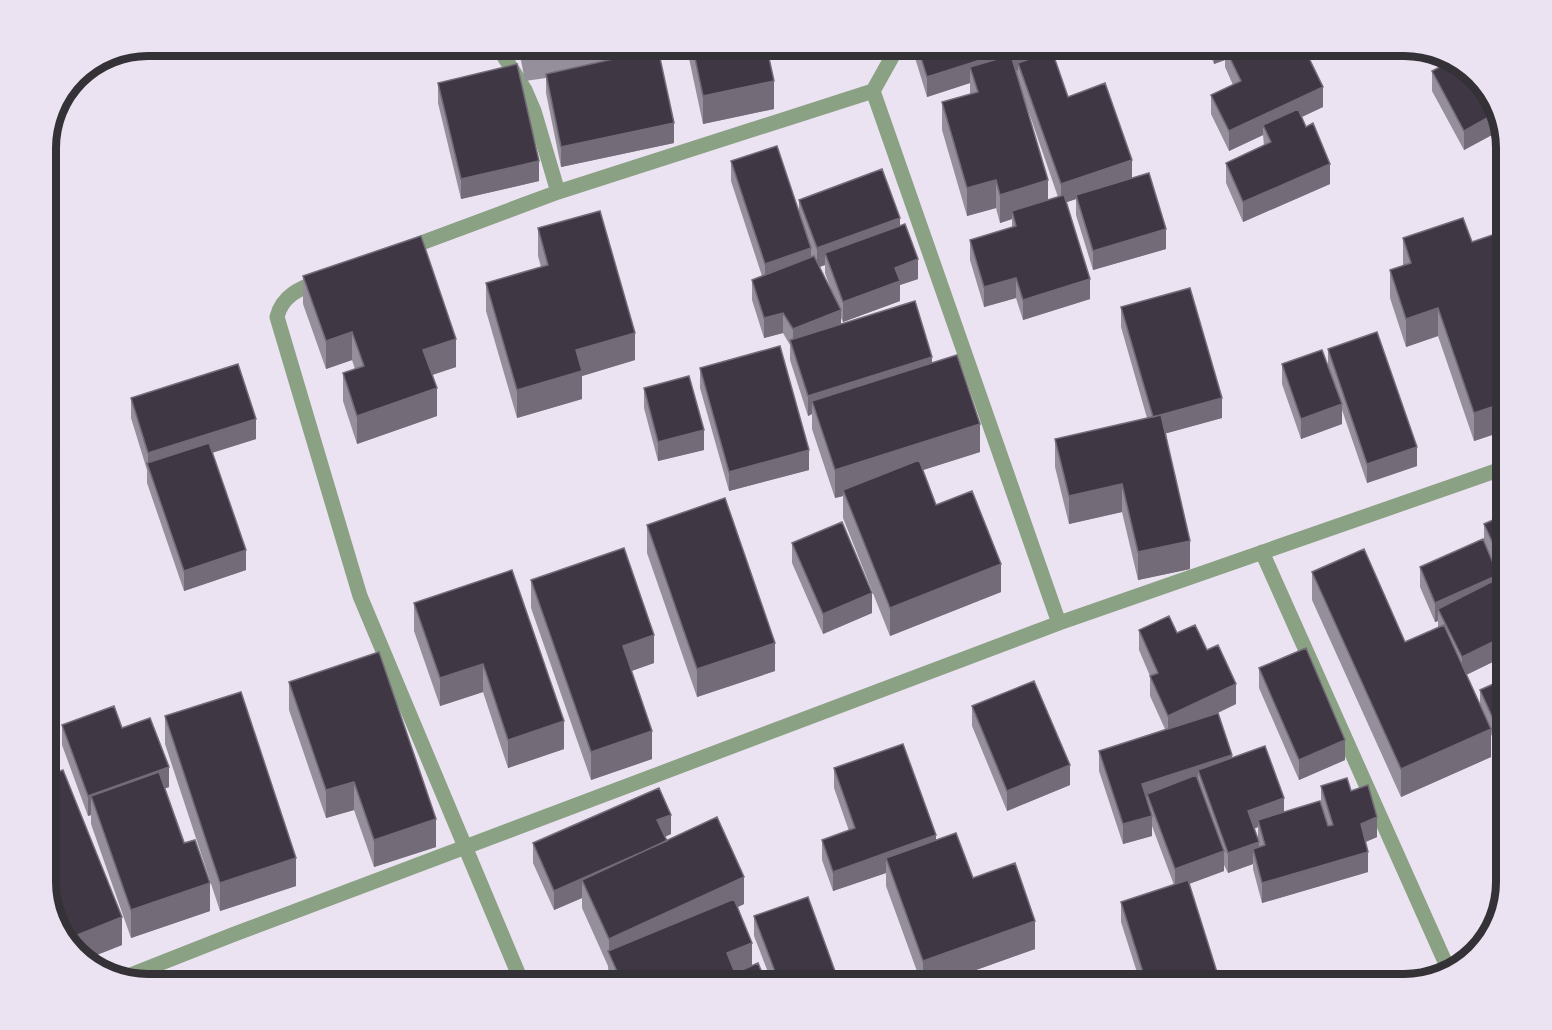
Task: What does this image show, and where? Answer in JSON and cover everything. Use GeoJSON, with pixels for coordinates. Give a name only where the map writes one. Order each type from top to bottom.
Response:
{"type":"FeatureCollection","features":[{"type":"Feature","properties":{"kind":"street"},"geometry":{"type":"LineString","coordinates":[[504,56],[525,90],[534,111],[558,192]]}},
{"type":"Feature","properties":{"kind":"street"},"geometry":{"type":"LineString","coordinates":[[393,254],[558,192],[873,91],[893,56]]}},
{"type":"Feature","properties":{"kind":"street"},"geometry":{"type":"LineString","coordinates":[[873,91],[1059,623]]}},
{"type":"Feature","properties":{"kind":"street"},"geometry":{"type":"LineString","coordinates":[[339,274],[302,287],[286,298],[279,306],[277,317],[360,596],[518,974]]}},
{"type":"Feature","properties":{"kind":"street"},"geometry":{"type":"LineString","coordinates":[[135,973],[1059,623],[1496,471]]}},
{"type":"Feature","properties":{"kind":"street"},"geometry":{"type":"LineString","coordinates":[[1262,552],[1445,965]]}},
{"type":"Feature","properties":{"kind":"building"},"geometry":{"type":"Polygon","coordinates":[[[627,56],[660,56],[674,123],[561,147],[546,74],[627,56]]]}},
{"type":"Feature","properties":{"kind":"building"},"geometry":{"type":"Polygon","coordinates":[[[694,56],[769,56],[774,81],[703,96],[694,56]]]}},
{"type":"Feature","properties":{"kind":"building"},"geometry":{"type":"Polygon","coordinates":[[[920,56],[993,56],[927,77],[920,56]]]}},
{"type":"Feature","properties":{"kind":"building"},"geometry":{"type":"Polygon","coordinates":[[[1011,56],[1048,180],[1000,195],[996,180],[967,188],[942,102],[978,92],[970,67],[1011,56]]]}},
{"type":"Feature","properties":{"kind":"building"},"geometry":{"type":"Polygon","coordinates":[[[1038,56],[1054,56],[1068,97],[1105,83],[1132,160],[1061,184],[1018,63],[1038,56]]]}},
{"type":"Feature","properties":{"kind":"building"},"geometry":{"type":"Polygon","coordinates":[[[1229,56],[1308,56],[1323,87],[1229,131],[1211,95],[1241,81],[1229,56]]]}},
{"type":"Feature","properties":{"kind":"building"},"geometry":{"type":"Polygon","coordinates":[[[517,64],[539,161],[461,179],[438,83],[517,64]]]}},
{"type":"Feature","properties":{"kind":"building"},"geometry":{"type":"Polygon","coordinates":[[[1444,65],[1456,71],[1474,87],[1491,116],[1464,131],[1432,71],[1444,65]]]}},
{"type":"Feature","properties":{"kind":"building"},"geometry":{"type":"Polygon","coordinates":[[[1298,109],[1306,127],[1313,123],[1330,164],[1243,202],[1226,163],[1271,142],[1263,125],[1298,109]]]}},
{"type":"Feature","properties":{"kind":"building"},"geometry":{"type":"Polygon","coordinates":[[[777,146],[811,248],[765,264],[731,161],[777,146]]]}},
{"type":"Feature","properties":{"kind":"building"},"geometry":{"type":"Polygon","coordinates":[[[882,169],[900,218],[817,248],[799,200],[882,169]]]}},
{"type":"Feature","properties":{"kind":"building"},"geometry":{"type":"Polygon","coordinates":[[[1149,173],[1166,229],[1093,251],[1076,195],[1149,173]]]}},
{"type":"Feature","properties":{"kind":"building"},"geometry":{"type":"Polygon","coordinates":[[[1064,195],[1090,279],[1023,300],[1016,278],[984,287],[970,240],[1016,226],[1012,211],[1064,195]]]}},
{"type":"Feature","properties":{"kind":"building"},"geometry":{"type":"Polygon","coordinates":[[[600,211],[635,333],[576,350],[582,371],[517,390],[486,283],[548,265],[538,228],[600,211]]]}},
{"type":"Feature","properties":{"kind":"building"},"geometry":{"type":"Polygon","coordinates":[[[1463,218],[1472,242],[1496,234],[1496,406],[1474,413],[1438,308],[1406,319],[1390,270],[1411,263],[1403,238],[1463,218]]]}},
{"type":"Feature","properties":{"kind":"building"},"geometry":{"type":"Polygon","coordinates":[[[905,224],[918,259],[895,268],[900,281],[843,302],[825,253],[905,224]]]}},
{"type":"Feature","properties":{"kind":"building"},"geometry":{"type":"Polygon","coordinates":[[[421,236],[456,339],[423,350],[437,388],[357,416],[343,373],[364,366],[352,332],[326,341],[303,276],[421,236]]]}},
{"type":"Feature","properties":{"kind":"building"},"geometry":{"type":"Polygon","coordinates":[[[814,256],[841,310],[793,329],[783,313],[764,318],[752,280],[814,256]]]}},
{"type":"Feature","properties":{"kind":"building"},"geometry":{"type":"Polygon","coordinates":[[[1190,288],[1222,398],[1153,417],[1121,307],[1190,288]]]}},
{"type":"Feature","properties":{"kind":"building"},"geometry":{"type":"Polygon","coordinates":[[[915,301],[932,357],[808,396],[790,340],[915,301]]]}},
{"type":"Feature","properties":{"kind":"building"},"geometry":{"type":"Polygon","coordinates":[[[1377,332],[1417,447],[1367,464],[1328,349],[1377,332]]]}},
{"type":"Feature","properties":{"kind":"building"},"geometry":{"type":"Polygon","coordinates":[[[780,346],[809,450],[729,472],[700,368],[780,346]]]}},
{"type":"Feature","properties":{"kind":"building"},"geometry":{"type":"Polygon","coordinates":[[[1322,350],[1342,404],[1301,419],[1282,364],[1322,350]]]}},
{"type":"Feature","properties":{"kind":"building"},"geometry":{"type":"Polygon","coordinates":[[[957,355],[980,424],[835,470],[812,401],[957,355]]]}},
{"type":"Feature","properties":{"kind":"building"},"geometry":{"type":"Polygon","coordinates":[[[238,364],[256,419],[148,453],[131,398],[238,364]]]}},
{"type":"Feature","properties":{"kind":"building"},"geometry":{"type":"Polygon","coordinates":[[[689,376],[704,430],[658,442],[644,388],[689,376]]]}},
{"type":"Feature","properties":{"kind":"building"},"geometry":{"type":"Polygon","coordinates":[[[1161,415],[1190,541],[1138,552],[1122,484],[1069,496],[1055,439],[1161,415]]]}},
{"type":"Feature","properties":{"kind":"building"},"geometry":{"type":"Polygon","coordinates":[[[209,443],[246,550],[184,571],[147,463],[209,443]]]}},
{"type":"Feature","properties":{"kind":"building"},"geometry":{"type":"Polygon","coordinates":[[[919,460],[936,505],[972,491],[1001,564],[890,608],[843,490],[919,460]]]}},
{"type":"Feature","properties":{"kind":"building"},"geometry":{"type":"Polygon","coordinates":[[[725,498],[775,643],[697,669],[647,525],[725,498]]]}},
{"type":"Feature","properties":{"kind":"building"},"geometry":{"type":"Polygon","coordinates":[[[1496,519],[1496,550],[1484,524],[1496,519]]]}},
{"type":"Feature","properties":{"kind":"building"},"geometry":{"type":"Polygon","coordinates":[[[842,522],[872,593],[823,614],[792,543],[842,522]]]}},
{"type":"Feature","properties":{"kind":"building"},"geometry":{"type":"Polygon","coordinates":[[[1483,539],[1496,570],[1496,576],[1435,603],[1420,567],[1483,539]]]}},
{"type":"Feature","properties":{"kind":"building"},"geometry":{"type":"Polygon","coordinates":[[[624,548],[654,635],[623,646],[652,731],[591,752],[531,580],[624,548]]]}},
{"type":"Feature","properties":{"kind":"building"},"geometry":{"type":"Polygon","coordinates":[[[1364,549],[1405,642],[1444,625],[1491,729],[1401,769],[1312,572],[1364,549]]]}},
{"type":"Feature","properties":{"kind":"building"},"geometry":{"type":"Polygon","coordinates":[[[512,570],[564,721],[508,740],[483,664],[440,678],[414,603],[512,570]]]}},
{"type":"Feature","properties":{"kind":"building"},"geometry":{"type":"Polygon","coordinates":[[[1496,580],[1496,640],[1462,657],[1438,609],[1496,580]]]}},
{"type":"Feature","properties":{"kind":"building"},"geometry":{"type":"Polygon","coordinates":[[[1169,616],[1177,633],[1195,625],[1207,650],[1218,645],[1236,684],[1168,716],[1150,676],[1158,673],[1139,630],[1169,616]]]}},
{"type":"Feature","properties":{"kind":"building"},"geometry":{"type":"Polygon","coordinates":[[[1306,648],[1345,740],[1299,760],[1259,668],[1306,648]]]}},
{"type":"Feature","properties":{"kind":"building"},"geometry":{"type":"Polygon","coordinates":[[[379,652],[436,819],[374,840],[354,782],[326,790],[289,682],[379,652]]]}},
{"type":"Feature","properties":{"kind":"building"},"geometry":{"type":"Polygon","coordinates":[[[1034,681],[1070,765],[1007,791],[972,706],[1034,681]]]}},
{"type":"Feature","properties":{"kind":"building"},"geometry":{"type":"Polygon","coordinates":[[[1496,683],[1496,723],[1495,723],[1480,690],[1496,683]]]}},
{"type":"Feature","properties":{"kind":"building"},"geometry":{"type":"Polygon","coordinates":[[[241,692],[296,858],[220,883],[165,716],[241,692]]]}},
{"type":"Feature","properties":{"kind":"building"},"geometry":{"type":"Polygon","coordinates":[[[114,706],[122,728],[150,718],[169,767],[88,796],[62,725],[114,706]]]}},
{"type":"Feature","properties":{"kind":"building"},"geometry":{"type":"Polygon","coordinates":[[[1218,713],[1232,755],[1142,784],[1152,816],[1123,824],[1099,751],[1218,713]]]}},
{"type":"Feature","properties":{"kind":"building"},"geometry":{"type":"Polygon","coordinates":[[[903,744],[936,835],[833,872],[822,840],[855,828],[834,768],[903,744]]]}},
{"type":"Feature","properties":{"kind":"building"},"geometry":{"type":"Polygon","coordinates":[[[1265,746],[1284,798],[1248,811],[1259,842],[1228,853],[1198,770],[1265,746]]]}},
{"type":"Feature","properties":{"kind":"building"},"geometry":{"type":"Polygon","coordinates":[[[63,770],[122,917],[73,937],[57,901],[56,773],[63,770]]]}},
{"type":"Feature","properties":{"kind":"building"},"geometry":{"type":"Polygon","coordinates":[[[159,772],[184,843],[195,840],[210,883],[131,910],[91,796],[159,772]]]}},
{"type":"Feature","properties":{"kind":"building"},"geometry":{"type":"Polygon","coordinates":[[[1196,775],[1224,851],[1175,869],[1147,794],[1196,775]]]}},
{"type":"Feature","properties":{"kind":"building"},"geometry":{"type":"Polygon","coordinates":[[[1347,778],[1351,791],[1368,785],[1377,817],[1361,824],[1368,852],[1262,883],[1253,849],[1265,845],[1258,820],[1320,801],[1328,826],[1333,825],[1321,786],[1347,778]]]}},
{"type":"Feature","properties":{"kind":"building"},"geometry":{"type":"Polygon","coordinates":[[[659,788],[671,815],[657,820],[667,841],[554,891],[533,843],[659,788]]]}},
{"type":"Feature","properties":{"kind":"building"},"geometry":{"type":"Polygon","coordinates":[[[717,817],[744,877],[609,939],[582,880],[717,817]]]}},
{"type":"Feature","properties":{"kind":"building"},"geometry":{"type":"Polygon","coordinates":[[[956,833],[973,878],[1015,863],[1035,921],[923,961],[886,858],[956,833]]]}},
{"type":"Feature","properties":{"kind":"building"},"geometry":{"type":"Polygon","coordinates":[[[1188,880],[1218,974],[1144,974],[1121,902],[1188,880]]]}},
{"type":"Feature","properties":{"kind":"building"},"geometry":{"type":"Polygon","coordinates":[[[808,897],[836,974],[776,974],[754,916],[808,897]]]}},
{"type":"Feature","properties":{"kind":"building"},"geometry":{"type":"Polygon","coordinates":[[[734,899],[752,943],[727,953],[735,973],[758,963],[762,974],[618,974],[608,951],[734,899]]]}}]}
